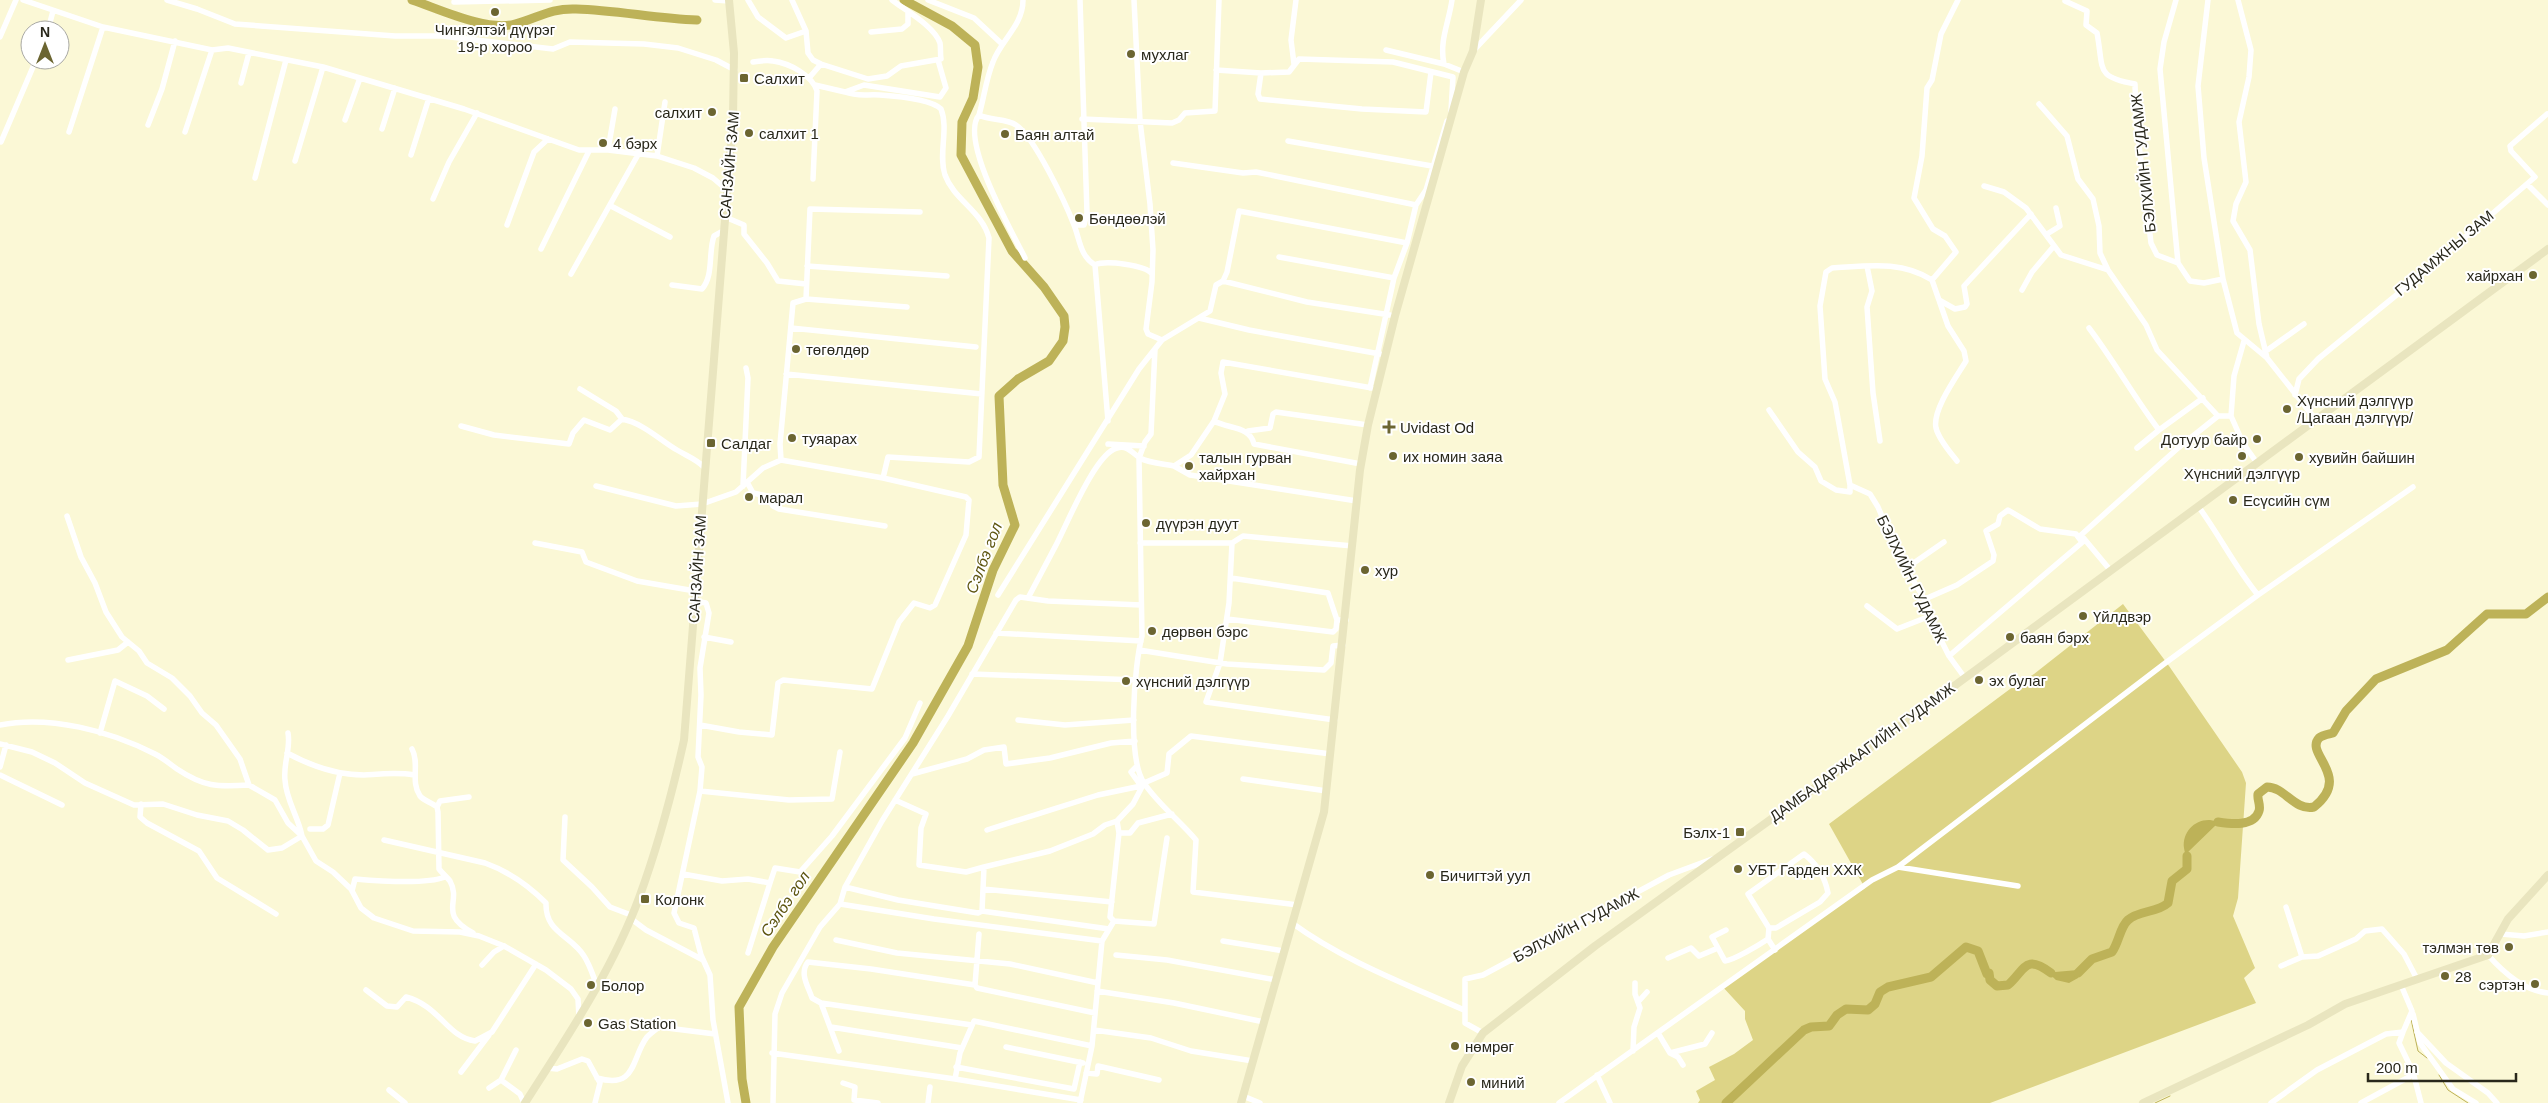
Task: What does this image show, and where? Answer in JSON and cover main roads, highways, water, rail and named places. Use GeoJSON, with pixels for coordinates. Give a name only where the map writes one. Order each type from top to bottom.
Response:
{"type":"FeatureCollection","features":[{"type":"Feature","properties":{"kind":"main road","name":"САНЗАЙН ЗАМ"},"geometry":{"type":"LineString","coordinates":[[524,1103],[579,1018],[597,986],[630,917],[662,827],[684,740],[735,70],[729,0]]}},
{"type":"Feature","properties":{"kind":"main road"},"geometry":{"type":"LineString","coordinates":[[1242,1100],[1324,812],[1343,645],[1342,620],[1353,546],[1361,464],[1373,389],[1387,355],[1395,316],[1452,113],[1472,51],[1481,0]]}},
{"type":"Feature","properties":{"kind":"main road","name":"ДАМБАДАРЖААГИЙН ГУДАМЖ"},"geometry":{"type":"LineString","coordinates":[[1449,1103],[1462,1066],[1483,1033],[1596,946],[1965,678],[2548,249]]}},
{"type":"Feature","properties":{"kind":"main road"},"geometry":{"type":"LineString","coordinates":[[2143,1103],[2308,1025],[2345,1004],[2488,955],[2508,919],[2548,875]]}},
{"type":"Feature","properties":{"kind":"waterway"},"geometry":{"type":"LineString","coordinates":[[412,0],[477,22],[504,26],[567,9],[697,20]]}},
{"type":"Feature","properties":{"kind":"waterway","name":"Сэлбэ гол"},"geometry":{"type":"LineString","coordinates":[[746,1103],[742,1079],[739,1007],[773,947],[913,743],[968,646],[993,570],[1015,525],[1003,485],[999,396],[1018,379],[1049,361],[1063,341],[1064,316],[1044,287],[1012,251],[961,155],[962,122],[973,98],[978,67],[975,45],[952,26],[904,0]]}},
{"type":"Feature","properties":{"kind":"waterway"},"geometry":{"type":"LineString","coordinates":[[2218,822],[2242,823],[2252,820],[2259,811],[2258,794],[2267,787],[2279,791],[2301,806],[2314,807],[2325,796],[2329,785],[2329,776],[2317,751],[2316,744],[2319,738],[2333,733],[2346,711],[2376,679],[2447,650],[2487,614],[2526,614],[2548,597]]}},
{"type":"Feature","properties":{"kind":"waterway"},"geometry":{"type":"LineString","coordinates":[[2078,973],[2092,959],[2112,952],[2128,920],[2168,903],[2172,881],[2187,869],[2187,856]]}},
{"type":"Feature","properties":{"kind":"waterway"},"geometry":{"type":"LineString","coordinates":[[1726,1103],[1804,1030],[1811,1027],[1829,1026],[1837,1015],[1846,1009],[1868,1010],[1875,1004],[1880,992],[1888,987],[1931,977],[1966,947],[1978,951],[1987,974],[1989,973],[1990,980],[1997,986],[2008,985],[2022,969],[2030,964],[2036,964],[2051,973]]}},
{"type":"Feature","properties":{"kind":"waterway"},"geometry":{"type":"LineString","coordinates":[[2411,1019],[2418,1051],[2427,1058]]}},
{"type":"Feature","properties":{"kind":"waterway"},"geometry":{"type":"LineString","coordinates":[[2439,1075],[2448,1090],[2468,1103]]}},
{"type":"Feature","properties":{"kind":"waterway"},"geometry":{"type":"LineString","coordinates":[[2155,1103],[2170,1096]]}},
{"type":"Feature","properties":{"kind":"place","name":"Чингэлтэй дүүрэг 19-р хороо"},"geometry":{"type":"Point","coordinates":[495,12]}},
{"type":"Feature","properties":{"kind":"place","name":"мухлаг"},"geometry":{"type":"Point","coordinates":[1131,54]}},
{"type":"Feature","properties":{"kind":"place","name":"Салхит"},"geometry":{"type":"Point","coordinates":[744,78]}},
{"type":"Feature","properties":{"kind":"place","name":"салхит"},"geometry":{"type":"Point","coordinates":[712,112]}},
{"type":"Feature","properties":{"kind":"place","name":"салхит 1"},"geometry":{"type":"Point","coordinates":[749,133]}},
{"type":"Feature","properties":{"kind":"place","name":"Баян алтай"},"geometry":{"type":"Point","coordinates":[1005,134]}},
{"type":"Feature","properties":{"kind":"place","name":"4 бэрх"},"geometry":{"type":"Point","coordinates":[603,143]}},
{"type":"Feature","properties":{"kind":"place","name":"Бөндөөлэй"},"geometry":{"type":"Point","coordinates":[1079,218]}},
{"type":"Feature","properties":{"kind":"place","name":"хайрхан"},"geometry":{"type":"Point","coordinates":[2533,275]}},
{"type":"Feature","properties":{"kind":"place","name":"төгөлдөр"},"geometry":{"type":"Point","coordinates":[796,349]}},
{"type":"Feature","properties":{"kind":"place","name":"Хүнсний дэлгүүр /Цагаан дэлгүүр/"},"geometry":{"type":"Point","coordinates":[2287,409]}},
{"type":"Feature","properties":{"kind":"place","name":"Uvidast Od"},"geometry":{"type":"Point","coordinates":[1389,427]}},
{"type":"Feature","properties":{"kind":"place","name":"туяарах"},"geometry":{"type":"Point","coordinates":[792,438]}},
{"type":"Feature","properties":{"kind":"place","name":"Дотуур байр"},"geometry":{"type":"Point","coordinates":[2257,439]}},
{"type":"Feature","properties":{"kind":"place","name":"Салдаг"},"geometry":{"type":"Point","coordinates":[711,443]}},
{"type":"Feature","properties":{"kind":"place","name":"их номин заяа"},"geometry":{"type":"Point","coordinates":[1393,456]}},
{"type":"Feature","properties":{"kind":"place","name":"Хүнсний дэлгүүр"},"geometry":{"type":"Point","coordinates":[2242,456]}},
{"type":"Feature","properties":{"kind":"place","name":"хувийн байшин"},"geometry":{"type":"Point","coordinates":[2299,457]}},
{"type":"Feature","properties":{"kind":"place","name":"талын гурван хайрхан"},"geometry":{"type":"Point","coordinates":[1189,466]}},
{"type":"Feature","properties":{"kind":"place","name":"марал"},"geometry":{"type":"Point","coordinates":[749,497]}},
{"type":"Feature","properties":{"kind":"place","name":"Есүсийн сүм"},"geometry":{"type":"Point","coordinates":[2233,500]}},
{"type":"Feature","properties":{"kind":"place","name":"дүүрэн дуут"},"geometry":{"type":"Point","coordinates":[1146,523]}},
{"type":"Feature","properties":{"kind":"place","name":"хур"},"geometry":{"type":"Point","coordinates":[1365,570]}},
{"type":"Feature","properties":{"kind":"place","name":"Үйлдвэр"},"geometry":{"type":"Point","coordinates":[2083,616]}},
{"type":"Feature","properties":{"kind":"place","name":"дөрвөн бэрс"},"geometry":{"type":"Point","coordinates":[1152,631]}},
{"type":"Feature","properties":{"kind":"place","name":"баян бэрх"},"geometry":{"type":"Point","coordinates":[2010,637]}},
{"type":"Feature","properties":{"kind":"place","name":"эх булаг"},"geometry":{"type":"Point","coordinates":[1979,680]}},
{"type":"Feature","properties":{"kind":"place","name":"хүнсний дэлгүүр"},"geometry":{"type":"Point","coordinates":[1126,681]}},
{"type":"Feature","properties":{"kind":"place","name":"Бэлх-1"},"geometry":{"type":"Point","coordinates":[1740,832]}},
{"type":"Feature","properties":{"kind":"place","name":"УБТ Гарден ХХК"},"geometry":{"type":"Point","coordinates":[1738,869]}},
{"type":"Feature","properties":{"kind":"place","name":"Бичигтэй уул"},"geometry":{"type":"Point","coordinates":[1430,875]}},
{"type":"Feature","properties":{"kind":"place","name":"Колонк"},"geometry":{"type":"Point","coordinates":[645,899]}},
{"type":"Feature","properties":{"kind":"place","name":"тэлмэн төв"},"geometry":{"type":"Point","coordinates":[2509,947]}},
{"type":"Feature","properties":{"kind":"place","name":"28"},"geometry":{"type":"Point","coordinates":[2445,976]}},
{"type":"Feature","properties":{"kind":"place","name":"сэртэн"},"geometry":{"type":"Point","coordinates":[2535,984]}},
{"type":"Feature","properties":{"kind":"place","name":"Болор"},"geometry":{"type":"Point","coordinates":[591,985]}},
{"type":"Feature","properties":{"kind":"place","name":"Gas Station"},"geometry":{"type":"Point","coordinates":[588,1023]}},
{"type":"Feature","properties":{"kind":"place","name":"нөмрөг"},"geometry":{"type":"Point","coordinates":[1455,1046]}},
{"type":"Feature","properties":{"kind":"place","name":"миний"},"geometry":{"type":"Point","coordinates":[1471,1082]}}]}
